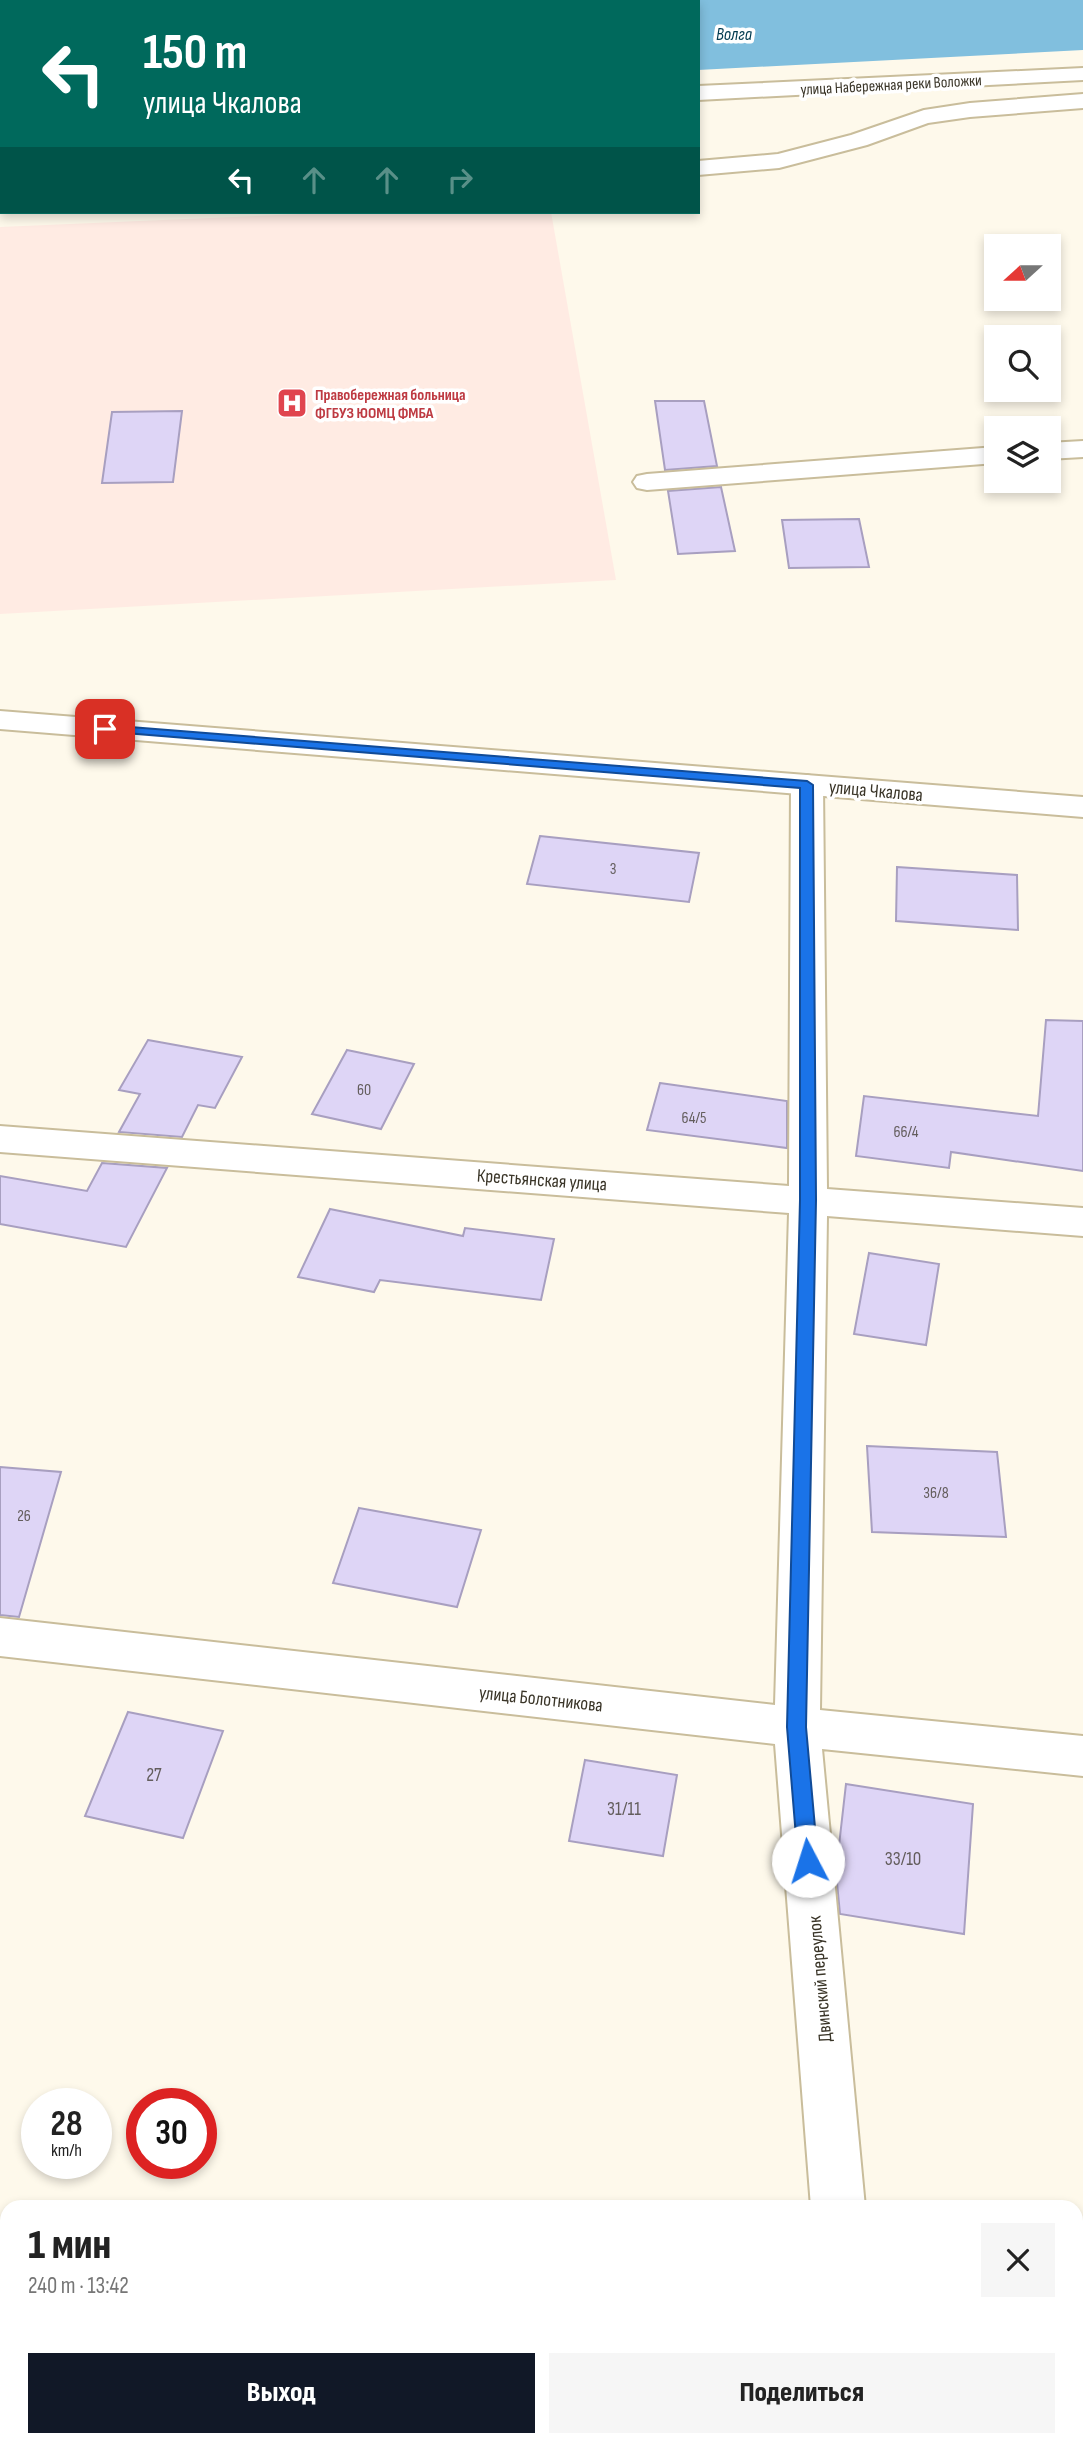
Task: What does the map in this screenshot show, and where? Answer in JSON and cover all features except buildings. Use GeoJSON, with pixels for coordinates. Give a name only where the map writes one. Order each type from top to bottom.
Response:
{"type":"FeatureCollection","features":[{"type":"Feature","properties":{"kind":"street","name":"улица Набережная реки Воложки"},"geometry":{"type":"LineString","coordinates":[[700,93],[1083,74]]}},
{"type":"Feature","properties":{"kind":"street"},"geometry":{"type":"LineString","coordinates":[[700,168],[779,161],[859,140],[924,117],[970,110],[1083,101]]}},
{"type":"Feature","properties":{"kind":"street"},"geometry":{"type":"LineString","coordinates":[[1061,450],[1083,449]]}},
{"type":"Feature","properties":{"kind":"street"},"geometry":{"type":"LineString","coordinates":[[647,482],[984,456]]}},
{"type":"Feature","properties":{"kind":"street","name":"улица Чкалова"},"geometry":{"type":"LineString","coordinates":[[0,720],[1083,807]]}},
{"type":"Feature","properties":{"kind":"street","name":"Двинский переулок"},"geometry":{"type":"LineString","coordinates":[[807,785],[808,1200],[797,1727],[837,2200]]}},
{"type":"Feature","properties":{"kind":"street","name":"Крестьянская улица"},"geometry":{"type":"LineString","coordinates":[[0,1139],[1083,1222]]}},
{"type":"Feature","properties":{"kind":"street","name":"улица Болотникова"},"geometry":{"type":"LineString","coordinates":[[0,1637],[797,1727],[1083,1756]]}},
{"type":"Feature","properties":{"kind":"shaded area","name":"Правобережная больница ФГБУЗ ЮОМЦ ФМБА"},"geometry":{"type":"Polygon","coordinates":[[[302,214],[551,214],[616,580],[0,614],[0,227],[302,214]]]}},
{"type":"Feature","properties":{"kind":"water","name":"Волга"},"geometry":{"type":"Polygon","coordinates":[[[700,0],[1083,0],[1083,50],[700,70],[700,0]]]}},
{"type":"Feature","properties":{"kind":"place","name":"Правобережная больница ФГБУЗ ЮОМЦ ФМБА"},"geometry":{"type":"Point","coordinates":[292,403]}},
{"type":"Feature","properties":{"kind":"route"},"geometry":{"type":"LineString","coordinates":[[105,729],[807,785],[808,1200],[797,1727],[808,1861]]}}]}
